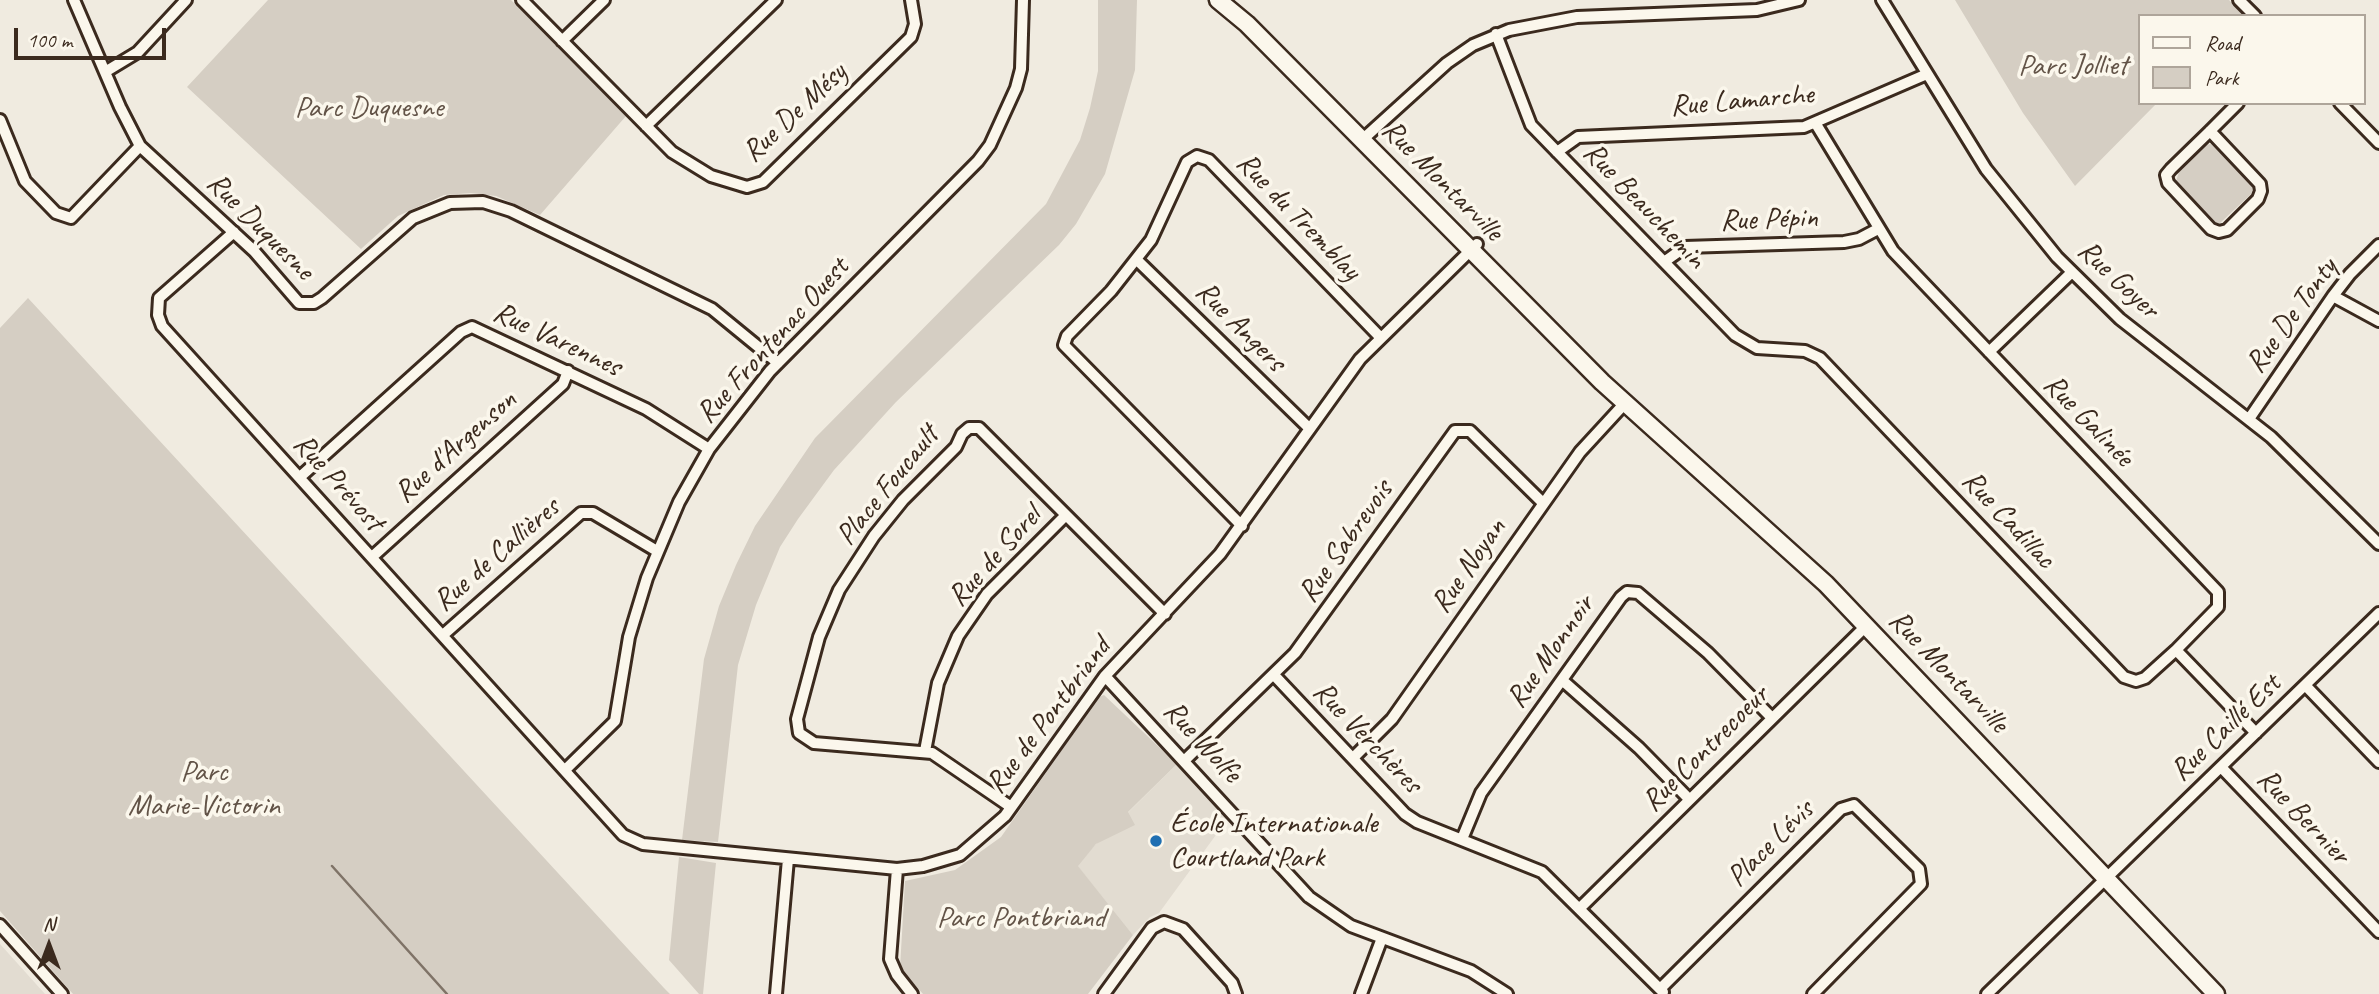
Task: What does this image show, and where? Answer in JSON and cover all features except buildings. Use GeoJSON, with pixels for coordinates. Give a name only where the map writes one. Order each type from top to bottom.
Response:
{"type":"FeatureCollection","features":[{"type":"Feature","properties":{"kind":"street","name":"Rue Duquesne"},"geometry":{"type":"LineString","coordinates":[[74,0],[141,146],[234,232],[299,303],[306,305],[322,298],[413,218],[440,205],[458,202],[493,204],[712,309],[778,363]]}},
{"type":"Feature","properties":{"kind":"street"},"geometry":{"type":"LineString","coordinates":[[105,72],[138,52],[186,0]]}},
{"type":"Feature","properties":{"kind":"street","name":"Rue De Mésy"},"geometry":{"type":"LineString","coordinates":[[522,0],[678,158],[700,171],[736,186],[760,184],[911,37],[915,24],[911,0]]}},
{"type":"Feature","properties":{"kind":"street"},"geometry":{"type":"LineString","coordinates":[[562,41],[604,0]]}},
{"type":"Feature","properties":{"kind":"street"},"geometry":{"type":"LineString","coordinates":[[646,126],[776,0]]}},
{"type":"Feature","properties":{"kind":"street","name":"Rue Frontenac Ouest"},"geometry":{"type":"LineString","coordinates":[[565,770],[615,721],[629,637],[657,551],[679,502],[709,449],[778,363],[978,161],[990,145],[1016,88],[1021,69],[1023,0]]}},
{"type":"Feature","properties":{"kind":"street","name":"Rue Montarville"},"geometry":{"type":"LineString","coordinates":[[1218,0],[1366,137]]}},
{"type":"Feature","properties":{"kind":"street","name":"Rue Montarville"},"geometry":{"type":"LineString","coordinates":[[1237,0],[1366,137],[1607,377],[1626,402],[1802,561],[2217,994]]}},
{"type":"Feature","properties":{"kind":"street"},"geometry":{"type":"LineString","coordinates":[[1366,137],[1447,63],[1473,45],[1496,34],[1562,18],[1650,8],[1770,4],[1799,0]]}},
{"type":"Feature","properties":{"kind":"street","name":"Rue Goyer"},"geometry":{"type":"LineString","coordinates":[[1882,0],[1986,169],[2071,273],[2120,320],[2249,419],[2307,470],[2379,544]]}},
{"type":"Feature","properties":{"kind":"street"},"geometry":{"type":"LineString","coordinates":[[2239,0],[2253,14]]}},
{"type":"Feature","properties":{"kind":"street","name":"Rue Beauchemin"},"geometry":{"type":"LineString","coordinates":[[1496,34],[1527,119],[1664,262],[1741,340],[1766,350],[1809,352]]}},
{"type":"Feature","properties":{"kind":"street","name":"Rue Lamarche"},"geometry":{"type":"LineString","coordinates":[[1557,152],[1578,137],[1816,124],[1927,74]]}},
{"type":"Feature","properties":{"kind":"street"},"geometry":{"type":"LineString","coordinates":[[2210,131],[2260,184],[2261,191],[2258,199],[2227,230],[2219,232],[2211,229],[2168,183],[2166,175],[2210,131],[2236,105]]}},
{"type":"Feature","properties":{"kind":"street"},"geometry":{"type":"LineString","coordinates":[[2342,105],[2379,143]]}},
{"type":"Feature","properties":{"kind":"street"},"geometry":{"type":"LineString","coordinates":[[0,120],[25,181],[56,213],[71,218],[141,146]]}},
{"type":"Feature","properties":{"kind":"street","name":"Rue Galinée"},"geometry":{"type":"LineString","coordinates":[[1816,124],[1893,251],[2218,592],[2218,607],[2176,650]]}},
{"type":"Feature","properties":{"kind":"street","name":"Rue du Tremblay"},"geometry":{"type":"LineString","coordinates":[[1242,526],[1065,348],[1067,335],[1137,260],[1167,209],[1186,162],[1194,156],[1203,156],[1380,337]]}},
{"type":"Feature","properties":{"kind":"street","name":"Rue Pépin"},"geometry":{"type":"LineString","coordinates":[[1664,262],[1685,247],[1844,242],[1859,239],[1878,229]]}},
{"type":"Feature","properties":{"kind":"street","name":"Rue Prévost"},"geometry":{"type":"LineString","coordinates":[[234,232],[163,292],[157,306],[162,326],[565,770]]}},
{"type":"Feature","properties":{"kind":"street","name":"Rue De Tonty"},"geometry":{"type":"LineString","coordinates":[[2249,419],[2333,296],[2350,274],[2379,245]]}},
{"type":"Feature","properties":{"kind":"street","name":"Rue de Pontbriand"},"geometry":{"type":"LineString","coordinates":[[565,770],[623,835],[635,843],[897,869],[923,866],[960,855],[984,838],[1011,807],[1104,676],[1208,570],[1242,526],[1309,428],[1380,337],[1474,246]]}},
{"type":"Feature","properties":{"kind":"street","name":"Rue Angers"},"geometry":{"type":"LineString","coordinates":[[1137,260],[1309,428]]}},
{"type":"Feature","properties":{"kind":"street"},"geometry":{"type":"LineString","coordinates":[[1989,352],[2071,273]]}},
{"type":"Feature","properties":{"kind":"street"},"geometry":{"type":"LineString","coordinates":[[2333,296],[2379,321]]}},
{"type":"Feature","properties":{"kind":"street","name":"Rue Varennes"},"geometry":{"type":"LineString","coordinates":[[300,477],[466,329],[482,330],[568,371],[652,413],[709,449]]}},
{"type":"Feature","properties":{"kind":"street","name":"Rue Cadillac"},"geometry":{"type":"LineString","coordinates":[[1809,352],[1832,371],[2123,677],[2136,681],[2145,678],[2176,650]]}},
{"type":"Feature","properties":{"kind":"street","name":"Rue d'Argenson"},"geometry":{"type":"LineString","coordinates":[[372,557],[562,383],[568,371]]}},
{"type":"Feature","properties":{"kind":"street","name":"Rue Noyan"},"geometry":{"type":"LineString","coordinates":[[1353,758],[1392,719],[1588,442],[1626,402]]}},
{"type":"Feature","properties":{"kind":"street","name":"Place Foucault"},"geometry":{"type":"LineString","coordinates":[[1011,807],[940,757],[925,751],[814,743],[799,733],[797,719],[819,637],[839,590],[874,536],[903,500],[956,447],[962,434],[969,428],[979,428],[988,433],[1065,516],[1165,614]]}},
{"type":"Feature","properties":{"kind":"street","name":"Rue Sabrevois"},"geometry":{"type":"LineString","coordinates":[[1185,760],[1274,675],[1315,627],[1455,431],[1470,431],[1544,503]]}},
{"type":"Feature","properties":{"kind":"street","name":"Rue de Callières"},"geometry":{"type":"LineString","coordinates":[[443,635],[581,513],[593,513],[657,551]]}},
{"type":"Feature","properties":{"kind":"street","name":"Rue de Sorel"},"geometry":{"type":"LineString","coordinates":[[925,751],[938,684],[958,636],[1007,572],[1065,516]]}},
{"type":"Feature","properties":{"kind":"street","name":"Rue Monnoir"},"geometry":{"type":"LineString","coordinates":[[1462,839],[1481,793],[1627,592],[1636,592],[1715,660],[1772,718]]}},
{"type":"Feature","properties":{"kind":"street","name":"Rue Caillé Est"},"geometry":{"type":"LineString","coordinates":[[1987,994],[2379,613]]}},
{"type":"Feature","properties":{"kind":"street","name":"Rue Contrecoeur"},"geometry":{"type":"LineString","coordinates":[[1580,908],[1866,626]]}},
{"type":"Feature","properties":{"kind":"street"},"geometry":{"type":"LineString","coordinates":[[2176,650],[2256,733]]}},
{"type":"Feature","properties":{"kind":"street","name":"Rue Verchères"},"geometry":{"type":"LineString","coordinates":[[1274,675],[1409,817],[1537,869],[1580,908],[1662,991]]}},
{"type":"Feature","properties":{"kind":"street","name":"Rue Wolfe"},"geometry":{"type":"LineString","coordinates":[[1104,676],[1185,760],[1309,897],[1351,926],[1471,971],[1507,994]]}},
{"type":"Feature","properties":{"kind":"street"},"geometry":{"type":"LineString","coordinates":[[1562,680],[1639,748],[1689,800]]}},
{"type":"Feature","properties":{"kind":"street"},"geometry":{"type":"LineString","coordinates":[[2305,685],[2379,762]]}},
{"type":"Feature","properties":{"kind":"street","name":"Rue Bernier"},"geometry":{"type":"LineString","coordinates":[[2221,767],[2379,932]]}},
{"type":"Feature","properties":{"kind":"street","name":"Place Lévis"},"geometry":{"type":"LineString","coordinates":[[1662,991],[1841,809],[1854,805],[1919,869],[1921,884],[1813,994]]}},
{"type":"Feature","properties":{"kind":"street"},"geometry":{"type":"LineString","coordinates":[[776,994],[788,859]]}},
{"type":"Feature","properties":{"kind":"street"},"geometry":{"type":"LineString","coordinates":[[897,869],[891,959],[897,975],[912,994]]}},
{"type":"Feature","properties":{"kind":"street"},"geometry":{"type":"LineString","coordinates":[[1104,994],[1152,928],[1170,922],[1183,929],[1229,979],[1236,994]]}},
{"type":"Feature","properties":{"kind":"street"},"geometry":{"type":"LineString","coordinates":[[0,925],[62,994]]}},
{"type":"Feature","properties":{"kind":"street"},"geometry":{"type":"LineString","coordinates":[[1361,994],[1382,938]]}},
{"type":"Feature","properties":{"kind":"shaded area","name":"École Internationale Courtland Park"},"geometry":{"type":"Polygon","coordinates":[[[1177,764],[1229,817],[1159,913],[1150,917],[1133,935],[1076,864],[1177,764]]]}},
{"type":"Feature","properties":{"kind":"shaded area"},"geometry":{"type":"Polygon","coordinates":[[[0,944],[45,994],[0,994],[0,944]]]}},
{"type":"Feature","properties":{"kind":"green space","name":"Parc Duquesne"},"geometry":{"type":"Polygon","coordinates":[[[268,0],[511,0],[626,116],[540,215],[496,196],[471,193],[444,195],[398,216],[361,249],[187,87],[268,0]]]}},
{"type":"Feature","properties":{"kind":"green space"},"geometry":{"type":"Polygon","coordinates":[[[1098,0],[1137,0],[1135,70],[1105,174],[1076,224],[1059,245],[896,402],[834,470],[780,547],[756,605],[738,665],[718,842],[682,840],[704,659],[719,606],[755,526],[815,438],[1046,204],[1080,140],[1090,108],[1098,71],[1098,0]]]}},
{"type":"Feature","properties":{"kind":"green space","name":"Parc Jolliet"},"geometry":{"type":"Polygon","coordinates":[[[1955,0],[2229,0],[2243,14],[2138,14],[2138,105],[2155,105],[2075,186],[2023,113],[1955,0]]]}},
{"type":"Feature","properties":{"kind":"green space"},"geometry":{"type":"Polygon","coordinates":[[[2211,144],[2252,182],[2253,188],[2251,194],[2218,225],[2176,181],[2180,169],[2204,145],[2211,144]]]}},
{"type":"Feature","properties":{"kind":"green space","name":"Parc Marie-Victorin"},"geometry":{"type":"Polygon","coordinates":[[[28,298],[670,994],[73,994],[0,911],[0,328],[28,298]]]}},
{"type":"Feature","properties":{"kind":"green space","name":"Parc Pontbriand"},"geometry":{"type":"Polygon","coordinates":[[[1104,695],[1177,764],[1128,812],[1135,825],[1096,844],[1078,866],[1133,935],[1088,994],[923,994],[900,968],[905,881],[955,870],[1001,837],[1099,697],[1104,695]]]}},
{"type":"Feature","properties":{"kind":"green space"},"geometry":{"type":"Polygon","coordinates":[[[679,857],[716,863],[703,994],[699,994],[669,960],[679,857]]]}},
{"type":"Feature","properties":{"kind":"waterway"},"geometry":{"type":"LineString","coordinates":[[332,866],[447,994]]}},
{"type":"Feature","properties":{"kind":"place","name":"École Internationale Courtland Park"},"geometry":{"type":"Point","coordinates":[1156,841]}}]}
